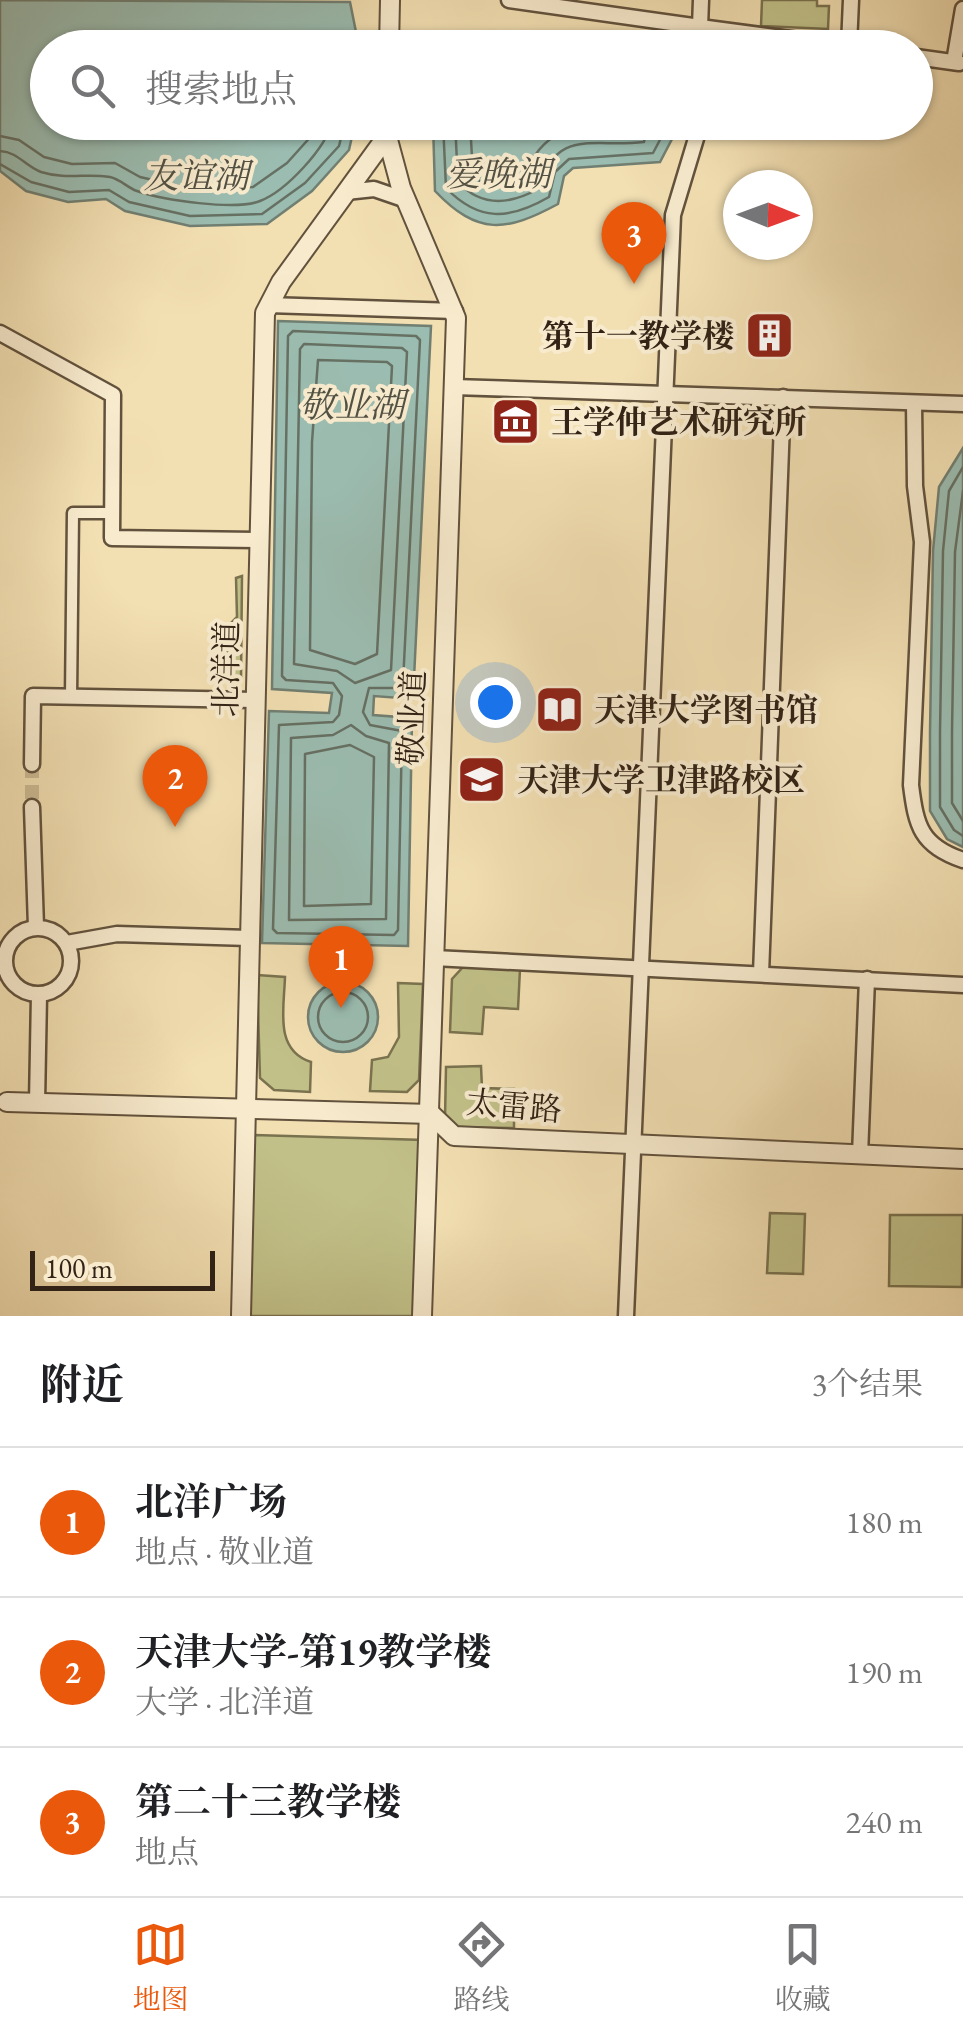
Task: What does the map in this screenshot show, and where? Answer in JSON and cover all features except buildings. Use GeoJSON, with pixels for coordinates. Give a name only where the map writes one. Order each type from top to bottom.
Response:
{"type":"FeatureCollection","features":[{"type":"Feature","properties":{"kind":"street"},"geometry":{"type":"LineString","coordinates":[[389,30],[390,0]]}},
{"type":"Feature","properties":{"kind":"street"},"geometry":{"type":"LineString","coordinates":[[509,0],[716,30]]}},
{"type":"Feature","properties":{"kind":"street"},"geometry":{"type":"LineString","coordinates":[[700,28],[701,0]]}},
{"type":"Feature","properties":{"kind":"street"},"geometry":{"type":"LineString","coordinates":[[851,0],[853,30]]}},
{"type":"Feature","properties":{"kind":"street"},"geometry":{"type":"LineString","coordinates":[[933,59],[959,63],[963,9]]}},
{"type":"Feature","properties":{"kind":"street"},"geometry":{"type":"LineString","coordinates":[[268,305],[380,140]]}},
{"type":"Feature","properties":{"kind":"street","name":"敬业道"},"geometry":{"type":"LineString","coordinates":[[390,140],[406,200],[455,311],[422,1316]]}},
{"type":"Feature","properties":{"kind":"street"},"geometry":{"type":"LineString","coordinates":[[626,1316],[673,215],[696,140]]}},
{"type":"Feature","properties":{"kind":"street"},"geometry":{"type":"LineString","coordinates":[[346,192],[382,190],[406,200]]}},
{"type":"Feature","properties":{"kind":"street"},"geometry":{"type":"LineString","coordinates":[[268,305],[455,311]]}},
{"type":"Feature","properties":{"kind":"street","name":"北洋道"},"geometry":{"type":"LineString","coordinates":[[241,1316],[268,305]]}},
{"type":"Feature","properties":{"kind":"street"},"geometry":{"type":"LineString","coordinates":[[0,334],[112,395],[112,538],[259,540]]}},
{"type":"Feature","properties":{"kind":"street"},"geometry":{"type":"LineString","coordinates":[[454,387],[963,404]]}},
{"type":"Feature","properties":{"kind":"street"},"geometry":{"type":"LineString","coordinates":[[761,974],[783,397]]}},
{"type":"Feature","properties":{"kind":"street"},"geometry":{"type":"LineString","coordinates":[[914,403],[915,486],[922,542],[911,785],[916,825],[942,852],[963,860]]}},
{"type":"Feature","properties":{"kind":"street"},"geometry":{"type":"LineString","coordinates":[[72,696],[73,513],[112,513]]}},
{"type":"Feature","properties":{"kind":"street"},"geometry":{"type":"LineString","coordinates":[[32,764],[33,696],[255,700]]}},
{"type":"Feature","properties":{"kind":"street"},"geometry":{"type":"LineString","coordinates":[[32,806],[36,927]]}},
{"type":"Feature","properties":{"kind":"street"},"geometry":{"type":"LineString","coordinates":[[36,927],[48,928],[66,943],[72,962],[66,980],[39,995],[13,983],[5,964],[16,935],[36,927]]}},
{"type":"Feature","properties":{"kind":"street"},"geometry":{"type":"LineString","coordinates":[[66,943],[117,934],[249,938]]}},
{"type":"Feature","properties":{"kind":"street"},"geometry":{"type":"LineString","coordinates":[[434,958],[963,985]]}},
{"type":"Feature","properties":{"kind":"street"},"geometry":{"type":"LineString","coordinates":[[860,1154],[867,980]]}},
{"type":"Feature","properties":{"kind":"street"},"geometry":{"type":"LineString","coordinates":[[37,1103],[39,995]]}},
{"type":"Feature","properties":{"kind":"street","name":"太雷路"},"geometry":{"type":"LineString","coordinates":[[7,1102],[430,1114],[454,1136],[963,1159]]}},
{"type":"Feature","properties":{"kind":"shaded area"},"geometry":{"type":"Polygon","coordinates":[[[762,0],[817,0],[817,6],[829,6],[828,29],[761,26],[762,0]]]}},
{"type":"Feature","properties":{"kind":"shaded area"},"geometry":{"type":"Polygon","coordinates":[[[242,576],[241,680],[227,680],[228,626],[237,617],[236,578],[242,576]]]}},
{"type":"Feature","properties":{"kind":"shaded area"},"geometry":{"type":"Polygon","coordinates":[[[464,966],[520,969],[518,1009],[484,1007],[482,1034],[450,1032],[452,979],[464,966]]]}},
{"type":"Feature","properties":{"kind":"shaded area"},"geometry":{"type":"Polygon","coordinates":[[[257,975],[285,977],[286,1038],[299,1056],[311,1062],[310,1092],[274,1090],[260,1078],[257,975]]]}},
{"type":"Feature","properties":{"kind":"shaded area"},"geometry":{"type":"Polygon","coordinates":[[[398,983],[423,984],[419,1080],[407,1092],[370,1091],[372,1060],[388,1057],[399,1037],[398,983]]]}},
{"type":"Feature","properties":{"kind":"shaded area"},"geometry":{"type":"Polygon","coordinates":[[[481,1066],[482,1088],[514,1089],[514,1128],[451,1127],[445,1118],[446,1067],[481,1066]]]}},
{"type":"Feature","properties":{"kind":"shaded area"},"geometry":{"type":"Polygon","coordinates":[[[254,1135],[424,1140],[417,1316],[249,1316],[254,1135]]]}},
{"type":"Feature","properties":{"kind":"shaded area"},"geometry":{"type":"Polygon","coordinates":[[[770,1213],[805,1214],[803,1274],[767,1273],[770,1213]]]}},
{"type":"Feature","properties":{"kind":"shaded area"},"geometry":{"type":"Polygon","coordinates":[[[890,1215],[963,1215],[962,1287],[889,1286],[890,1215]]]}},
{"type":"Feature","properties":{"kind":"water","name":"友谊湖"},"geometry":{"type":"Polygon","coordinates":[[[0,0],[350,2],[356,30],[30,30],[30,140],[351,140],[349,150],[312,191],[267,224],[190,226],[125,211],[106,199],[68,202],[26,191],[0,171],[0,0]]]}},
{"type":"Feature","properties":{"kind":"water","name":"爱晚湖"},"geometry":{"type":"Polygon","coordinates":[[[434,140],[671,140],[660,162],[573,168],[564,176],[558,204],[508,224],[493,225],[465,216],[435,191],[434,140]]]}},
{"type":"Feature","properties":{"kind":"water","name":"敬业湖"},"geometry":{"type":"Polygon","coordinates":[[[278,321],[431,326],[413,699],[374,696],[373,715],[412,718],[408,946],[262,943],[269,711],[329,713],[332,693],[272,689],[278,321]]]}},
{"type":"Feature","properties":{"kind":"water"},"geometry":{"type":"Polygon","coordinates":[[[963,448],[963,847],[947,839],[930,811],[930,732],[933,551],[939,487],[963,448]]]}},
{"type":"Feature","properties":{"kind":"water"},"geometry":{"type":"Polygon","coordinates":[[[343,982],[368,992],[378,1017],[368,1042],[343,1052],[318,1042],[308,1017],[318,992],[343,982]]]}},
{"type":"Feature","properties":{"kind":"tunnel"},"geometry":{"type":"LineString","coordinates":[[32,764],[32,807]]}},
{"type":"Feature","properties":{"kind":"place","name":"第二十三教学楼"},"geometry":{"type":"Point","coordinates":[634,284]}},
{"type":"Feature","properties":{"kind":"place","name":"第十一教学楼"},"geometry":{"type":"Point","coordinates":[769,336]}},
{"type":"Feature","properties":{"kind":"place","name":"王学仲艺术研究所"},"geometry":{"type":"Point","coordinates":[516,422]}},
{"type":"Feature","properties":{"kind":"place","name":"天津大学图书馆"},"geometry":{"type":"Point","coordinates":[559,710]}},
{"type":"Feature","properties":{"kind":"place","name":"天津大学卫津路校区"},"geometry":{"type":"Point","coordinates":[482,780]}},
{"type":"Feature","properties":{"kind":"place","name":"天津大学-第19教学楼"},"geometry":{"type":"Point","coordinates":[175,827]}},
{"type":"Feature","properties":{"kind":"place","name":"北洋广场"},"geometry":{"type":"Point","coordinates":[341,1008]}}]}
